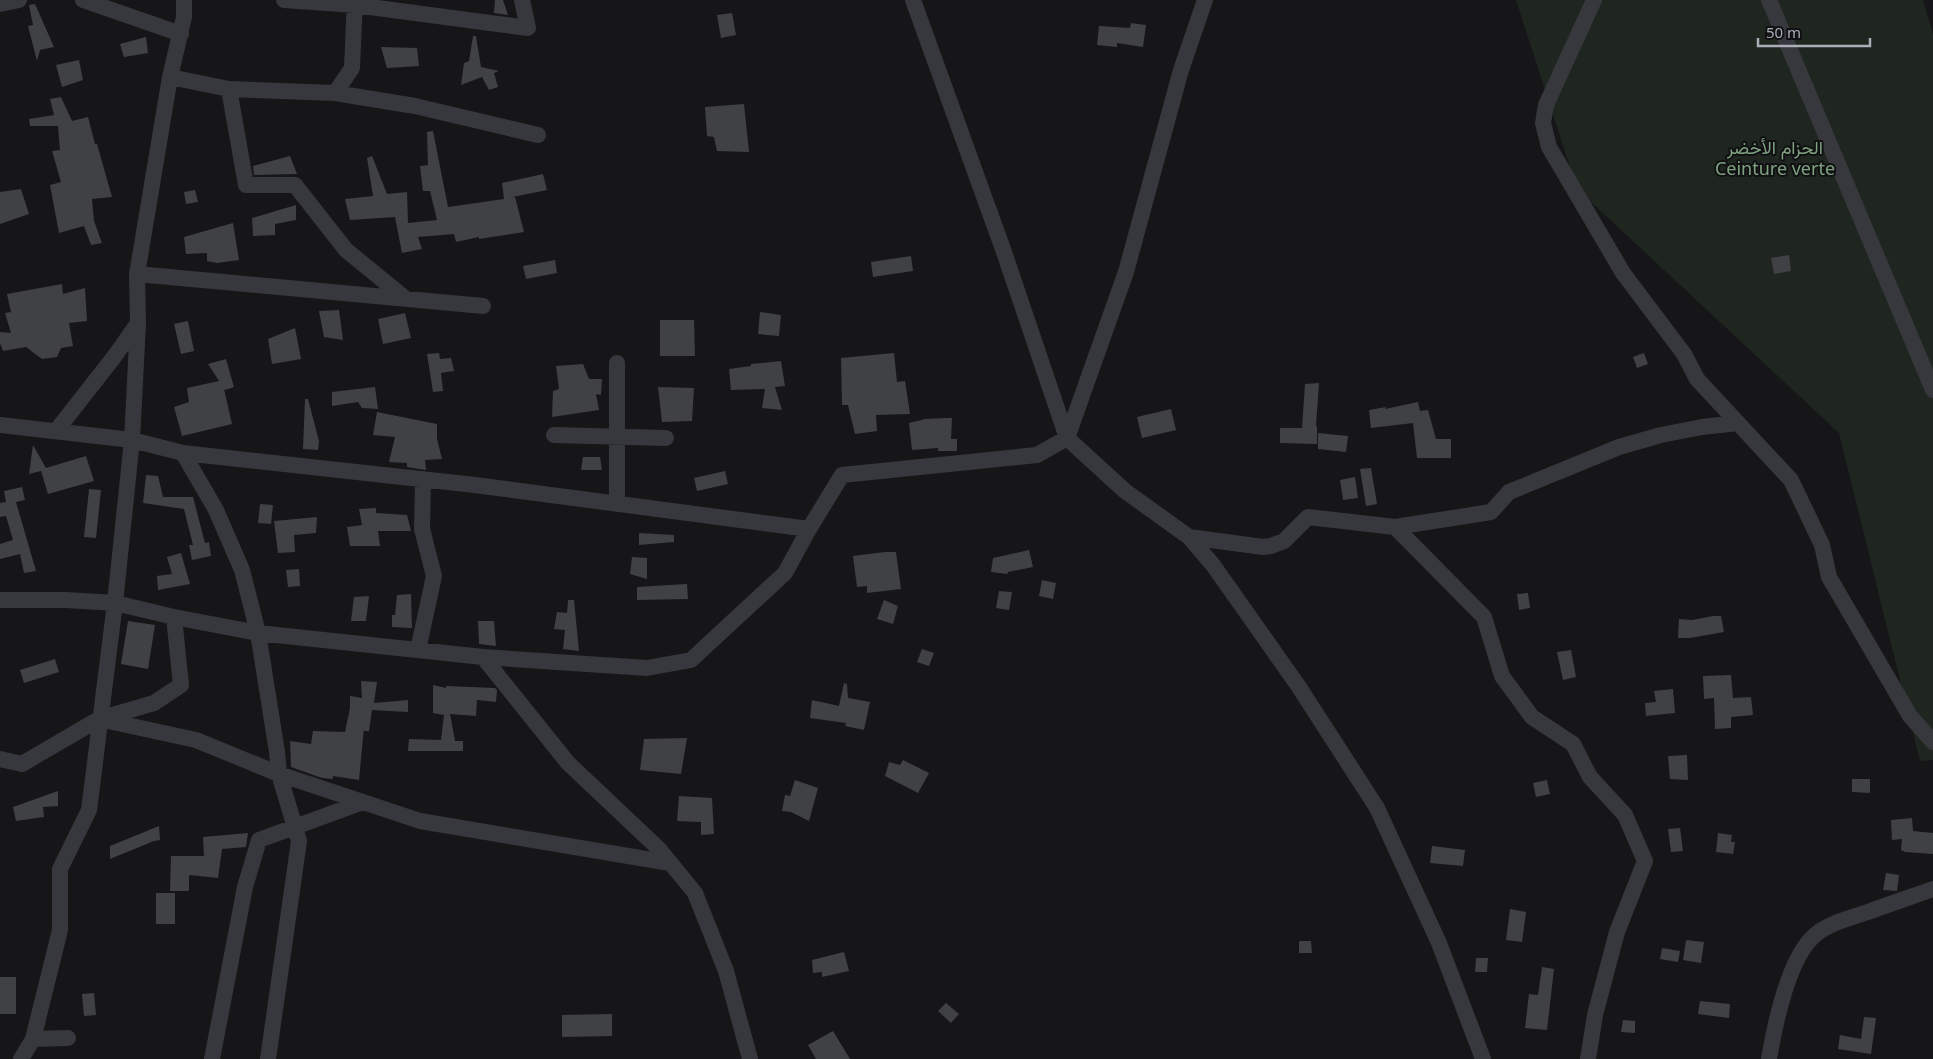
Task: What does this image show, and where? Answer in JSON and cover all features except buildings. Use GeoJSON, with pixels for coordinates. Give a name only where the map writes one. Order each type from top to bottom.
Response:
{"type":"FeatureCollection","features":[{"type":"Feature","properties":{"kind":"street"},"geometry":{"type":"LineString","coordinates":[[0,4],[19,0]]}},
{"type":"Feature","properties":{"kind":"street"},"geometry":{"type":"LineString","coordinates":[[83,0],[181,34]]}},
{"type":"Feature","properties":{"kind":"street"},"geometry":{"type":"LineString","coordinates":[[32,1059],[33,1039],[60,930],[60,869],[89,810],[115,602],[132,440],[138,323],[137,274],[170,77],[181,34],[184,0]]}},
{"type":"Feature","properties":{"kind":"street"},"geometry":{"type":"LineString","coordinates":[[284,0],[355,3],[528,28],[522,0]]}},
{"type":"Feature","properties":{"kind":"street"},"geometry":{"type":"LineString","coordinates":[[912,0],[1004,252],[1067,438],[1125,491],[1189,537],[1213,565],[1299,687],[1378,808],[1439,943],[1482,1059]]}},
{"type":"Feature","properties":{"kind":"street"},"geometry":{"type":"LineString","coordinates":[[0,600],[115,602],[174,617],[258,633],[483,657],[647,668],[691,660],[785,573],[842,474],[1037,455],[1067,438],[1126,272],[1181,70],[1205,0]]}},
{"type":"Feature","properties":{"kind":"street"},"geometry":{"type":"LineString","coordinates":[[1594,0],[1546,105],[1542,122],[1549,147],[1622,273],[1684,354],[1697,380],[1791,480],[1822,545],[1829,578],[1910,716],[1933,742]]}},
{"type":"Feature","properties":{"kind":"street"},"geometry":{"type":"LineString","coordinates":[[1769,0],[1933,390]]}},
{"type":"Feature","properties":{"kind":"street"},"geometry":{"type":"LineString","coordinates":[[335,93],[352,68],[355,3]]}},
{"type":"Feature","properties":{"kind":"street"},"geometry":{"type":"LineString","coordinates":[[170,77],[230,89],[335,93],[415,106],[538,135]]}},
{"type":"Feature","properties":{"kind":"street"},"geometry":{"type":"LineString","coordinates":[[230,89],[246,185],[295,185],[346,250],[406,299]]}},
{"type":"Feature","properties":{"kind":"street"},"geometry":{"type":"LineString","coordinates":[[137,274],[483,306]]}},
{"type":"Feature","properties":{"kind":"street"},"geometry":{"type":"LineString","coordinates":[[56,431],[138,323]]}},
{"type":"Feature","properties":{"kind":"street"},"geometry":{"type":"LineString","coordinates":[[617,363],[617,504]]}},
{"type":"Feature","properties":{"kind":"street"},"geometry":{"type":"LineString","coordinates":[[1189,537],[1263,547],[1272,546],[1284,541],[1308,517],[1395,528],[1491,512],[1510,492],[1619,447],[1694,428],[1738,423]]}},
{"type":"Feature","properties":{"kind":"street"},"geometry":{"type":"LineString","coordinates":[[0,425],[132,440],[183,453],[423,479],[809,529]]}},
{"type":"Feature","properties":{"kind":"street"},"geometry":{"type":"LineString","coordinates":[[554,436],[666,438]]}},
{"type":"Feature","properties":{"kind":"street"},"geometry":{"type":"LineString","coordinates":[[183,453],[216,510],[242,570],[258,633],[279,774],[299,841],[268,1059]]}},
{"type":"Feature","properties":{"kind":"street"},"geometry":{"type":"LineString","coordinates":[[418,650],[434,576],[422,529],[423,479]]}},
{"type":"Feature","properties":{"kind":"street"},"geometry":{"type":"LineString","coordinates":[[1395,528],[1484,617],[1502,676],[1532,717],[1573,744],[1590,777],[1625,815],[1645,861],[1617,932],[1595,1015],[1588,1059]]}},
{"type":"Feature","properties":{"kind":"street"},"geometry":{"type":"LineString","coordinates":[[0,759],[22,764],[99,719],[154,703],[180,686],[174,617]]}},
{"type":"Feature","properties":{"kind":"street"},"geometry":{"type":"LineString","coordinates":[[483,657],[568,763],[652,842],[696,893],[726,971],[750,1059]]}},
{"type":"Feature","properties":{"kind":"street"},"geometry":{"type":"LineString","coordinates":[[99,719],[196,740],[279,774],[420,821],[670,863]]}},
{"type":"Feature","properties":{"kind":"street"},"geometry":{"type":"LineString","coordinates":[[212,1059],[245,887],[259,840],[363,802]]}},
{"type":"Feature","properties":{"kind":"street"},"geometry":{"type":"LineString","coordinates":[[1769,1059],[1791,972],[1801,951],[1808,942],[1816,934],[1837,923],[1933,890]]}},
{"type":"Feature","properties":{"kind":"street"},"geometry":{"type":"LineString","coordinates":[[33,1039],[68,1038]]}},
{"type":"Feature","properties":{"kind":"street"},"geometry":{"type":"LineString","coordinates":[[22,1059],[33,1039]]}},
{"type":"Feature","properties":{"kind":"green space","name":"الحزام الأخضر Ceinture verte"},"geometry":{"type":"Polygon","coordinates":[[[1516,0],[1923,0],[1933,34],[1933,760],[1920,761],[1839,433],[1577,189],[1516,0]]]}}]}
